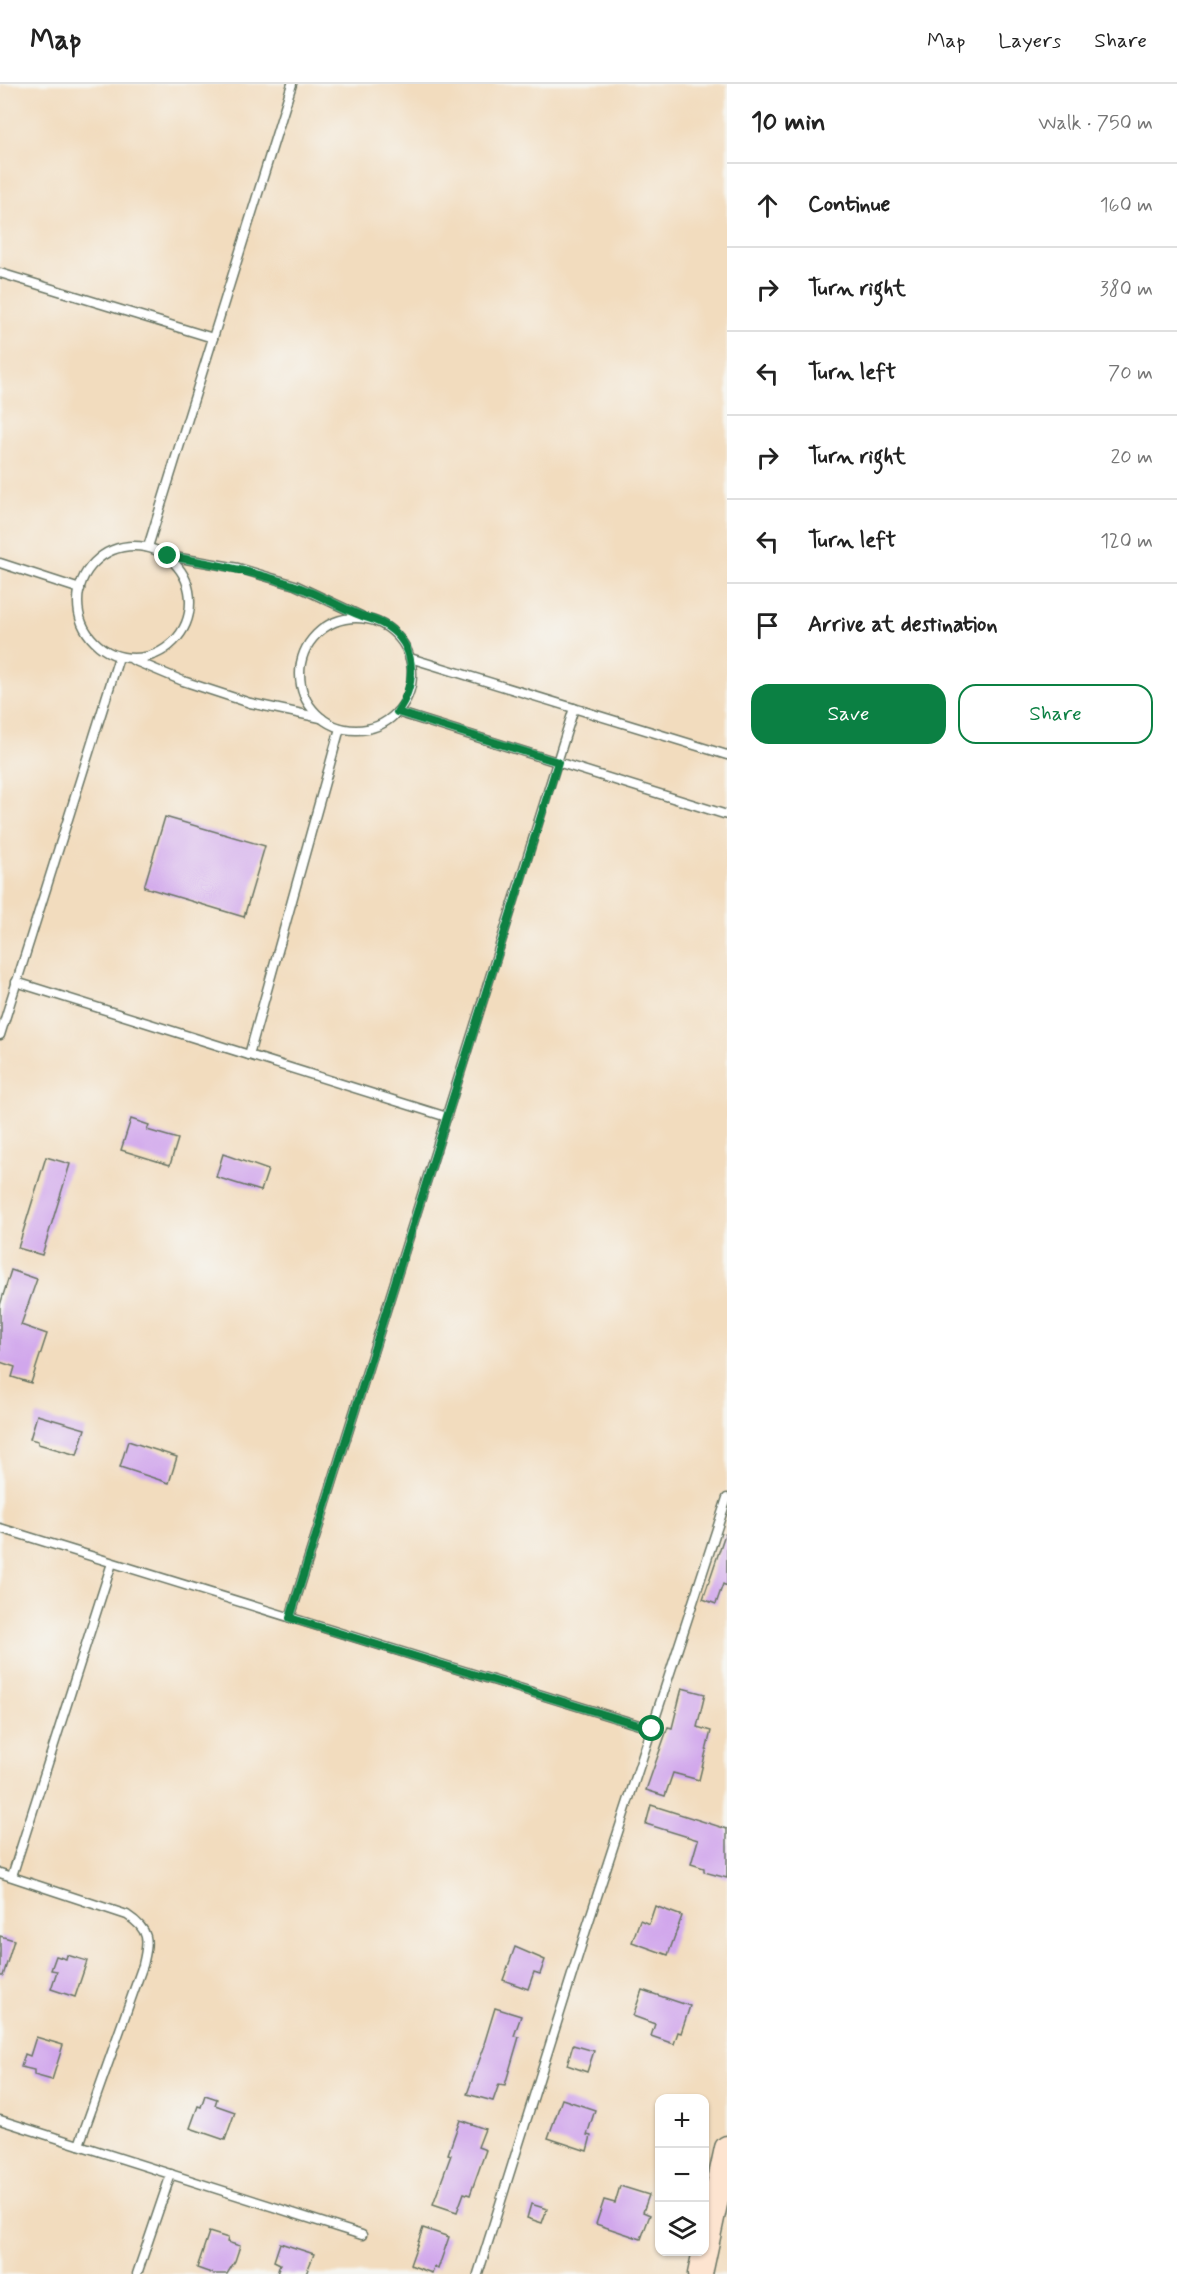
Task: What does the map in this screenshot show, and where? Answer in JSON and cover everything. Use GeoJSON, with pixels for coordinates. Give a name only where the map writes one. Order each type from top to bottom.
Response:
{"type":"FeatureCollection","features":[{"type":"Feature","properties":{"kind":"street"},"geometry":{"type":"LineString","coordinates":[[700,2274],[727,2148]]}},
{"type":"Feature","properties":{"kind":"lane"},"geometry":{"type":"LineString","coordinates":[[148,547],[292,84]]}},
{"type":"Feature","properties":{"kind":"lane"},"geometry":{"type":"LineString","coordinates":[[0,273],[213,338]]}},
{"type":"Feature","properties":{"kind":"lane"},"geometry":{"type":"LineString","coordinates":[[321,718],[250,703],[183,681],[130,659],[119,657],[100,647],[86,631],[79,612],[80,589],[90,568],[106,553],[126,546],[148,547],[168,556],[238,568],[295,585],[374,620],[393,630],[406,648],[412,670],[409,692],[390,719],[371,728],[351,730],[340,728],[313,711],[303,691],[301,680],[303,657],[314,638],[322,630],[341,619],[363,617]]}},
{"type":"Feature","properties":{"kind":"lane"},"geometry":{"type":"LineString","coordinates":[[130,659],[161,651],[178,636],[184,626],[189,605],[187,583],[168,556]]}},
{"type":"Feature","properties":{"kind":"lane"},"geometry":{"type":"LineString","coordinates":[[0,563],[80,589]]}},
{"type":"Feature","properties":{"kind":"lane"},"geometry":{"type":"LineString","coordinates":[[0,1035],[119,657]]}},
{"type":"Feature","properties":{"kind":"lane"},"geometry":{"type":"LineString","coordinates":[[410,658],[727,755]]}},
{"type":"Feature","properties":{"kind":"lane"},"geometry":{"type":"LineString","coordinates":[[290,1618],[574,708]]}},
{"type":"Feature","properties":{"kind":"lane"},"geometry":{"type":"LineString","coordinates":[[397,712],[727,815]]}},
{"type":"Feature","properties":{"kind":"lane"},"geometry":{"type":"LineString","coordinates":[[249,1055],[340,728]]}},
{"type":"Feature","properties":{"kind":"lane"},"geometry":{"type":"LineString","coordinates":[[16,982],[447,1117]]}},
{"type":"Feature","properties":{"kind":"lane"},"geometry":{"type":"LineString","coordinates":[[478,2274],[586,1930],[727,1498]]}},
{"type":"Feature","properties":{"kind":"lane"},"geometry":{"type":"LineString","coordinates":[[0,1528],[652,1729]]}},
{"type":"Feature","properties":{"kind":"lane"},"geometry":{"type":"LineString","coordinates":[[12,1876],[112,1563]]}},
{"type":"Feature","properties":{"kind":"lane"},"geometry":{"type":"LineString","coordinates":[[0,1873],[127,1916],[142,1924],[148,1943],[143,1965],[79,2145]]}},
{"type":"Feature","properties":{"kind":"lane"},"geometry":{"type":"LineString","coordinates":[[0,2120],[362,2235]]}},
{"type":"Feature","properties":{"kind":"lane"},"geometry":{"type":"LineString","coordinates":[[137,2274],[171,2174]]}},
{"type":"Feature","properties":{"kind":"building"},"geometry":{"type":"Polygon","coordinates":[[[165,817],[265,846],[244,917],[144,887],[165,817]]]}},
{"type":"Feature","properties":{"kind":"building"},"geometry":{"type":"Polygon","coordinates":[[[131,1119],[149,1125],[147,1130],[178,1139],[170,1165],[121,1150],[131,1119]]]}},
{"type":"Feature","properties":{"kind":"building"},"geometry":{"type":"Polygon","coordinates":[[[223,1154],[268,1170],[261,1191],[216,1177],[223,1154]]]}},
{"type":"Feature","properties":{"kind":"building"},"geometry":{"type":"Polygon","coordinates":[[[46,1157],[70,1164],[42,1255],[18,1248],[46,1157]]]}},
{"type":"Feature","properties":{"kind":"building"},"geometry":{"type":"Polygon","coordinates":[[[11,1270],[37,1279],[21,1325],[47,1334],[31,1383],[12,1377],[15,1367],[0,1362],[0,1305],[11,1270]]]}},
{"type":"Feature","properties":{"kind":"building"},"geometry":{"type":"Polygon","coordinates":[[[37,1415],[85,1429],[77,1455],[38,1444],[38,1441],[30,1439],[37,1415]]]}},
{"type":"Feature","properties":{"kind":"building"},"geometry":{"type":"Polygon","coordinates":[[[128,1441],[177,1457],[169,1483],[120,1467],[128,1441]]]}},
{"type":"Feature","properties":{"kind":"building"},"geometry":{"type":"Polygon","coordinates":[[[725,1534],[727,1534],[727,1586],[723,1584],[716,1604],[703,1599],[725,1534]]]}},
{"type":"Feature","properties":{"kind":"building"},"geometry":{"type":"Polygon","coordinates":[[[682,1688],[705,1694],[697,1727],[711,1731],[699,1780],[673,1773],[665,1796],[646,1790],[668,1727],[672,1728],[682,1688]]]}},
{"type":"Feature","properties":{"kind":"building"},"geometry":{"type":"Polygon","coordinates":[[[651,1805],[727,1829],[727,1878],[704,1872],[704,1868],[691,1864],[698,1840],[646,1824],[651,1805]]]}},
{"type":"Feature","properties":{"kind":"building"},"geometry":{"type":"Polygon","coordinates":[[[655,1906],[682,1916],[668,1955],[632,1942],[640,1920],[649,1924],[655,1906]]]}},
{"type":"Feature","properties":{"kind":"building"},"geometry":{"type":"Polygon","coordinates":[[[0,1936],[14,1940],[3,1976],[0,1976],[0,1936]]]}},
{"type":"Feature","properties":{"kind":"building"},"geometry":{"type":"Polygon","coordinates":[[[515,1947],[545,1960],[540,1974],[534,1972],[528,1989],[503,1980],[515,1947]]]}},
{"type":"Feature","properties":{"kind":"building"},"geometry":{"type":"Polygon","coordinates":[[[67,1955],[87,1961],[75,1997],[51,1989],[57,1971],[51,1970],[56,1956],[66,1959],[67,1955]]]}},
{"type":"Feature","properties":{"kind":"building"},"geometry":{"type":"Polygon","coordinates":[[[642,1990],[690,2006],[681,2033],[678,2032],[674,2044],[651,2036],[655,2024],[633,2016],[642,1990]]]}},
{"type":"Feature","properties":{"kind":"building"},"geometry":{"type":"Polygon","coordinates":[[[495,2008],[521,2016],[514,2036],[519,2037],[505,2085],[499,2084],[493,2101],[467,2094],[485,2045],[495,2008]]]}},
{"type":"Feature","properties":{"kind":"building"},"geometry":{"type":"Polygon","coordinates":[[[36,2037],[63,2045],[52,2080],[34,2075],[34,2070],[21,2067],[25,2054],[30,2056],[36,2037]]]}},
{"type":"Feature","properties":{"kind":"building"},"geometry":{"type":"Polygon","coordinates":[[[573,2045],[594,2051],[587,2072],[567,2065],[573,2045]]]}},
{"type":"Feature","properties":{"kind":"building"},"geometry":{"type":"Polygon","coordinates":[[[205,2095],[217,2099],[215,2105],[235,2112],[225,2140],[190,2128],[198,2106],[201,2107],[205,2095]]]}},
{"type":"Feature","properties":{"kind":"building"},"geometry":{"type":"Polygon","coordinates":[[[562,2099],[595,2110],[587,2135],[591,2136],[587,2151],[548,2138],[562,2099]]]}},
{"type":"Feature","properties":{"kind":"building"},"geometry":{"type":"Polygon","coordinates":[[[460,2120],[485,2129],[478,2147],[486,2150],[470,2195],[464,2193],[457,2212],[433,2204],[451,2155],[448,2154],[460,2120]]]}},
{"type":"Feature","properties":{"kind":"building"},"geometry":{"type":"Polygon","coordinates":[[[620,2186],[649,2195],[643,2212],[650,2215],[641,2239],[596,2224],[604,2200],[615,2203],[620,2186]]]}},
{"type":"Feature","properties":{"kind":"building"},"geometry":{"type":"Polygon","coordinates":[[[531,2204],[547,2209],[542,2223],[527,2218],[531,2204]]]}},
{"type":"Feature","properties":{"kind":"building"},"geometry":{"type":"Polygon","coordinates":[[[423,2228],[449,2237],[438,2269],[434,2267],[432,2273],[410,2265],[423,2228]]]}},
{"type":"Feature","properties":{"kind":"building"},"geometry":{"type":"Polygon","coordinates":[[[209,2232],[228,2238],[227,2242],[240,2246],[227,2274],[214,2274],[197,2268],[209,2232]]]}},
{"type":"Feature","properties":{"kind":"building"},"geometry":{"type":"Polygon","coordinates":[[[280,2243],[314,2254],[306,2274],[277,2274],[280,2264],[274,2261],[280,2243]]]}},
{"type":"Feature","properties":{"kind":"route"},"geometry":{"type":"LineString","coordinates":[[168,556],[238,568],[295,585],[363,617],[383,623],[400,638],[410,658],[412,670],[409,692],[397,712],[558,762],[290,1618],[652,1729]]}}]}
